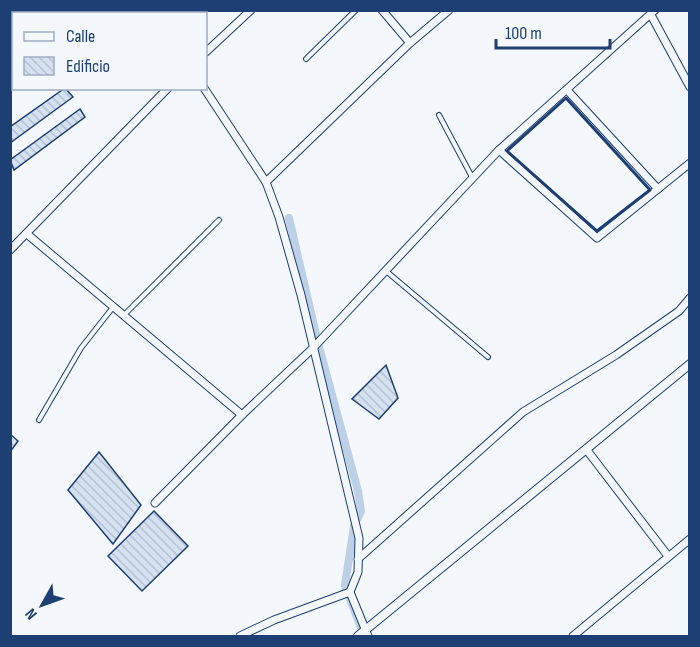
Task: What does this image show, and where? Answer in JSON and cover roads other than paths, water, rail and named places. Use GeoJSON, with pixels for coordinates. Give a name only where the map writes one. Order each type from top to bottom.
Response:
{"type":"FeatureCollection","features":[{"type":"Feature","properties":{"kind":"street"},"geometry":{"type":"LineString","coordinates":[[207,51],[251,10]]}},
{"type":"Feature","properties":{"kind":"street"},"geometry":{"type":"LineString","coordinates":[[382,10],[410,43]]}},
{"type":"Feature","properties":{"kind":"street"},"geometry":{"type":"LineString","coordinates":[[266,182],[410,43],[449,10]]}},
{"type":"Feature","properties":{"kind":"street"},"geometry":{"type":"LineString","coordinates":[[155,503],[242,415],[313,348],[499,150],[653,13],[690,87]]}},
{"type":"Feature","properties":{"kind":"street"},"geometry":{"type":"LineString","coordinates":[[10,250],[166,90]]}},
{"type":"Feature","properties":{"kind":"street"},"geometry":{"type":"LineString","coordinates":[[205,90],[266,182],[301,295],[352,499],[359,538],[358,572],[350,592],[364,635],[690,364]]}},
{"type":"Feature","properties":{"kind":"street"},"geometry":{"type":"LineString","coordinates":[[567,90],[658,189]]}},
{"type":"Feature","properties":{"kind":"street"},"geometry":{"type":"LineString","coordinates":[[499,150],[597,238],[690,163]]}},
{"type":"Feature","properties":{"kind":"street"},"geometry":{"type":"LineString","coordinates":[[27,234],[242,415]]}},
{"type":"Feature","properties":{"kind":"street"},"geometry":{"type":"LineString","coordinates":[[358,559],[523,412],[616,355],[679,311],[690,298]]}},
{"type":"Feature","properties":{"kind":"street"},"geometry":{"type":"LineString","coordinates":[[586,449],[668,556]]}},
{"type":"Feature","properties":{"kind":"street"},"geometry":{"type":"LineString","coordinates":[[573,636],[690,539]]}},
{"type":"Feature","properties":{"kind":"street"},"geometry":{"type":"LineString","coordinates":[[240,636],[274,620],[350,592]]}},
{"type":"Feature","properties":{"kind":"lane"},"geometry":{"type":"LineString","coordinates":[[306,59],[356,10]]}},
{"type":"Feature","properties":{"kind":"lane"},"geometry":{"type":"LineString","coordinates":[[440,115],[472,177]]}},
{"type":"Feature","properties":{"kind":"lane"},"geometry":{"type":"LineString","coordinates":[[124,314],[219,220]]}},
{"type":"Feature","properties":{"kind":"lane"},"geometry":{"type":"LineString","coordinates":[[386,270],[488,357]]}},
{"type":"Feature","properties":{"kind":"lane"},"geometry":{"type":"LineString","coordinates":[[39,420],[81,348],[115,306]]}},
{"type":"Feature","properties":{"kind":"waterway"},"geometry":{"type":"LineString","coordinates":[[289,218],[318,343],[358,491],[361,511],[354,526],[345,585],[364,636]]}}]}
